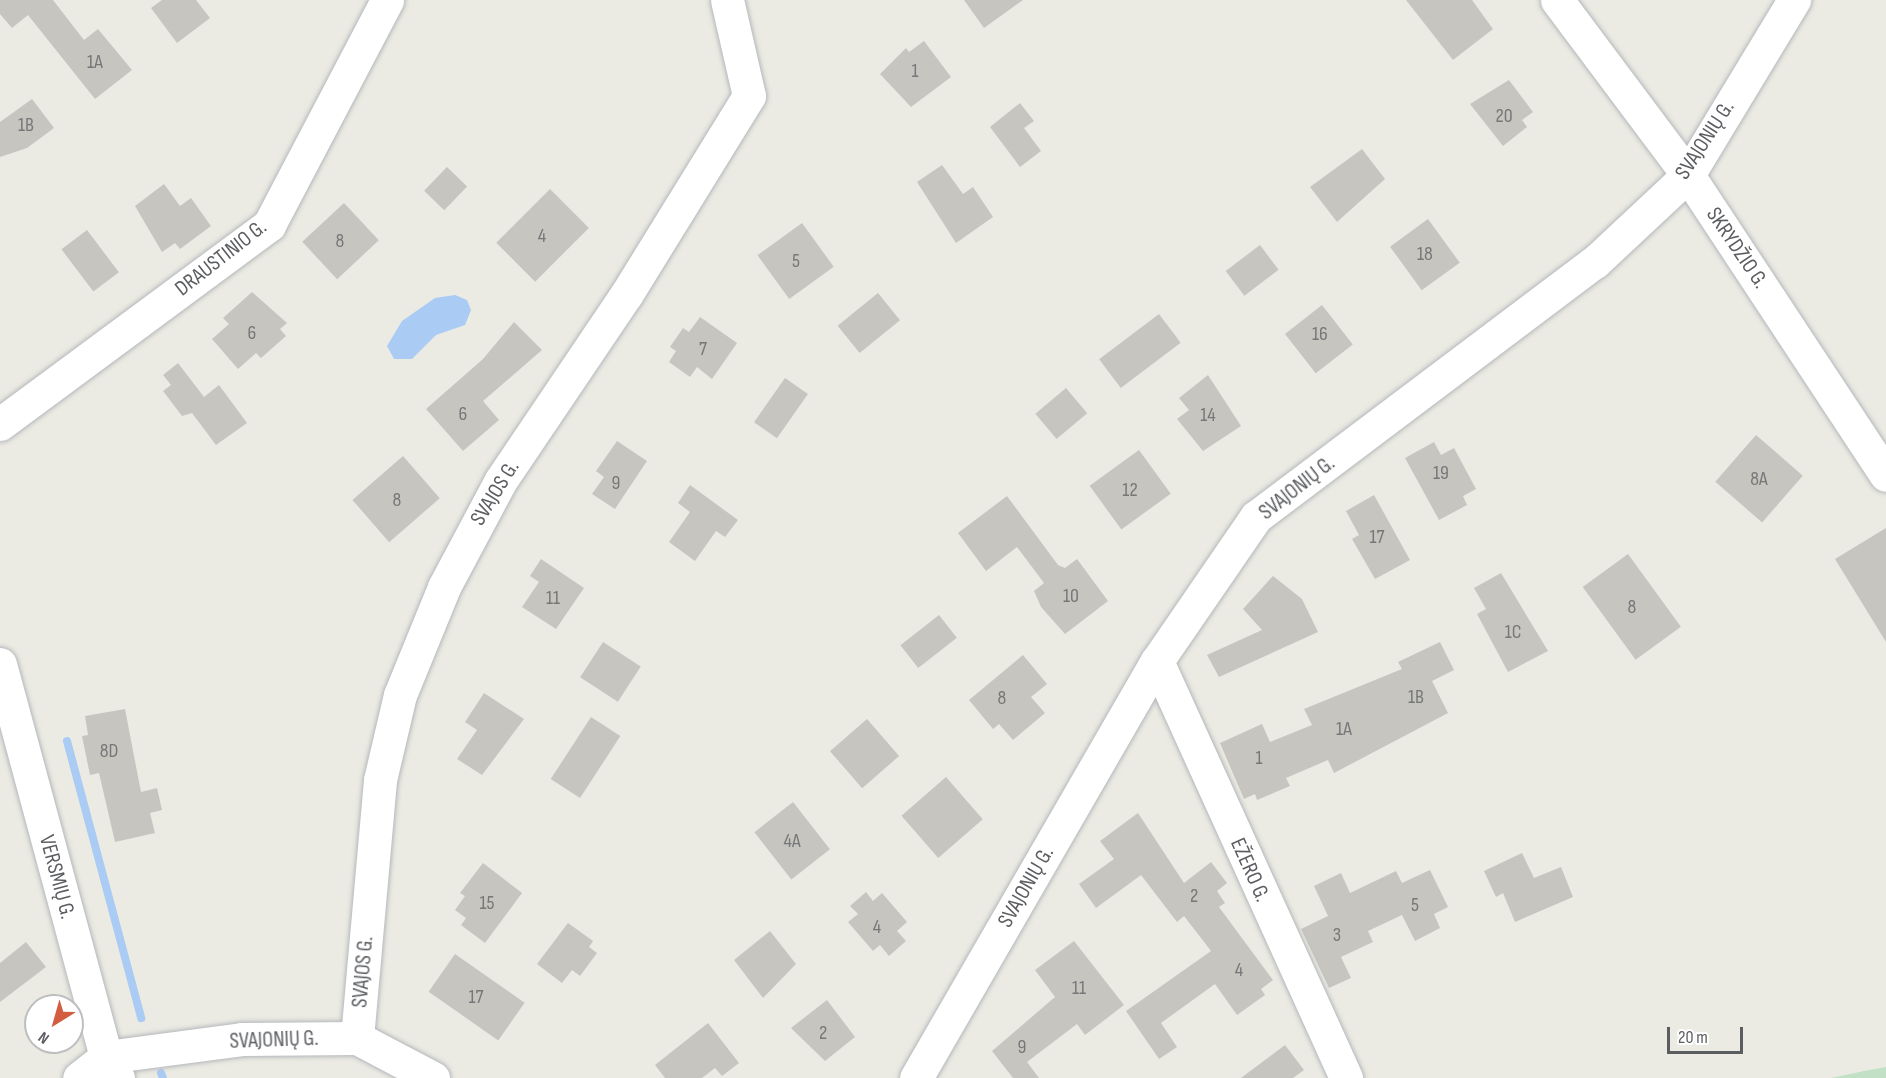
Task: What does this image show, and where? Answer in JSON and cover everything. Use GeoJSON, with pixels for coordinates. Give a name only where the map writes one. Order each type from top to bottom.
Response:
{"type":"FeatureCollection","features":[{"type":"Feature","properties":{"kind":"street","name":"DRAUSTINIO G."},"geometry":{"type":"LineString","coordinates":[[0,424],[269,225],[387,0]]}},
{"type":"Feature","properties":{"kind":"street","name":"SVAJOS G."},"geometry":{"type":"LineString","coordinates":[[357,1038],[380,780],[400,695],[444,587],[501,480],[626,296],[749,96],[727,0]]}},
{"type":"Feature","properties":{"kind":"street","name":"SKRYDŽIO G."},"geometry":{"type":"LineString","coordinates":[[1557,0],[1688,175],[1886,475]]}},
{"type":"Feature","properties":{"kind":"street","name":"SVAJONIŲ G."},"geometry":{"type":"LineString","coordinates":[[915,1078],[1157,661],[1256,517],[1595,262],[1688,175],[1794,0]]}},
{"type":"Feature","properties":{"kind":"street","name":"EŽERO G."},"geometry":{"type":"LineString","coordinates":[[1157,661],[1346,1078]]}},
{"type":"Feature","properties":{"kind":"street","name":"VERSMIŲ G."},"geometry":{"type":"LineString","coordinates":[[0,664],[112,1068]]}},
{"type":"Feature","properties":{"kind":"street","name":"SVAJONIŲ G."},"geometry":{"type":"LineString","coordinates":[[112,1068],[242,1039],[357,1038],[433,1078]]}},
{"type":"Feature","properties":{"kind":"street"},"geometry":{"type":"LineString","coordinates":[[79,1078],[112,1068]]}},
{"type":"Feature","properties":{"kind":"green space"},"geometry":{"type":"Polygon","coordinates":[[[1886,1067],[1886,1078],[1831,1078],[1864,1071],[1886,1067]]]}},
{"type":"Feature","properties":{"kind":"water"},"geometry":{"type":"Polygon","coordinates":[[[455,295],[467,300],[471,310],[465,325],[436,335],[412,359],[394,359],[387,346],[402,321],[435,298],[455,295]]]}},
{"type":"Feature","properties":{"kind":"building"},"geometry":{"type":"Polygon","coordinates":[[[0,0],[53,0],[84,40],[98,29],[132,70],[95,99],[28,15],[12,28],[0,14],[0,0]]]}},
{"type":"Feature","properties":{"kind":"building"},"geometry":{"type":"Polygon","coordinates":[[[162,0],[196,0],[210,18],[177,43],[151,8],[162,0]]]}},
{"type":"Feature","properties":{"kind":"building"},"geometry":{"type":"Polygon","coordinates":[[[964,0],[1023,0],[984,28],[964,0]]]}},
{"type":"Feature","properties":{"kind":"building"},"geometry":{"type":"Polygon","coordinates":[[[1406,0],[1472,0],[1493,29],[1453,60],[1406,0]]]}},
{"type":"Feature","properties":{"kind":"building"},"geometry":{"type":"Polygon","coordinates":[[[924,41],[951,77],[911,107],[880,74],[906,48],[909,52],[924,41]]]}},
{"type":"Feature","properties":{"kind":"building"},"geometry":{"type":"Polygon","coordinates":[[[1509,80],[1533,112],[1522,120],[1527,127],[1503,146],[1470,104],[1509,80]]]}},
{"type":"Feature","properties":{"kind":"building"},"geometry":{"type":"Polygon","coordinates":[[[32,99],[54,128],[27,148],[0,157],[0,122],[32,99]]]}},
{"type":"Feature","properties":{"kind":"building"},"geometry":{"type":"Polygon","coordinates":[[[1020,103],[1034,121],[1024,128],[1041,151],[1020,167],[990,127],[1020,103]]]}},
{"type":"Feature","properties":{"kind":"building"},"geometry":{"type":"Polygon","coordinates":[[[1362,149],[1385,179],[1337,222],[1310,187],[1362,149]]]}},
{"type":"Feature","properties":{"kind":"building"},"geometry":{"type":"Polygon","coordinates":[[[942,165],[963,194],[973,187],[993,217],[956,243],[917,182],[942,165]]]}},
{"type":"Feature","properties":{"kind":"building"},"geometry":{"type":"Polygon","coordinates":[[[447,167],[467,186],[444,210],[424,191],[447,167]]]}},
{"type":"Feature","properties":{"kind":"building"},"geometry":{"type":"Polygon","coordinates":[[[164,184],[180,206],[191,198],[211,226],[180,249],[175,243],[162,252],[135,206],[164,184]]]}},
{"type":"Feature","properties":{"kind":"building"},"geometry":{"type":"Polygon","coordinates":[[[550,189],[589,228],[535,282],[496,243],[550,189]]]}},
{"type":"Feature","properties":{"kind":"building"},"geometry":{"type":"Polygon","coordinates":[[[344,203],[379,240],[337,279],[302,242],[344,203]]]}},
{"type":"Feature","properties":{"kind":"building"},"geometry":{"type":"Polygon","coordinates":[[[1428,219],[1460,263],[1422,290],[1390,247],[1428,219]]]}},
{"type":"Feature","properties":{"kind":"building"},"geometry":{"type":"Polygon","coordinates":[[[802,223],[834,267],[789,299],[758,255],[802,223]]]}},
{"type":"Feature","properties":{"kind":"building"},"geometry":{"type":"Polygon","coordinates":[[[87,230],[119,272],[93,292],[61,249],[87,230]]]}},
{"type":"Feature","properties":{"kind":"building"},"geometry":{"type":"Polygon","coordinates":[[[1260,245],[1279,270],[1244,296],[1226,271],[1260,245]]]}},
{"type":"Feature","properties":{"kind":"building"},"geometry":{"type":"Polygon","coordinates":[[[252,292],[287,323],[280,329],[286,336],[261,358],[256,353],[238,369],[212,339],[229,324],[223,318],[252,292]]]}},
{"type":"Feature","properties":{"kind":"building"},"geometry":{"type":"Polygon","coordinates":[[[878,293],[900,320],[860,353],[838,326],[878,293]]]}},
{"type":"Feature","properties":{"kind":"building"},"geometry":{"type":"Polygon","coordinates":[[[1322,305],[1353,344],[1316,373],[1285,334],[1322,305]]]}},
{"type":"Feature","properties":{"kind":"building"},"geometry":{"type":"Polygon","coordinates":[[[1159,314],[1181,343],[1121,388],[1099,359],[1159,314]]]}},
{"type":"Feature","properties":{"kind":"building"},"geometry":{"type":"Polygon","coordinates":[[[700,317],[737,343],[712,379],[697,367],[690,377],[669,362],[676,351],[670,347],[683,328],[689,332],[700,317]]]}},
{"type":"Feature","properties":{"kind":"building"},"geometry":{"type":"Polygon","coordinates":[[[514,322],[542,350],[483,401],[499,420],[463,451],[426,409],[483,359],[514,322]]]}},
{"type":"Feature","properties":{"kind":"building"},"geometry":{"type":"Polygon","coordinates":[[[178,363],[204,397],[219,385],[247,423],[216,445],[192,413],[182,416],[163,391],[171,385],[163,375],[178,363]]]}},
{"type":"Feature","properties":{"kind":"building"},"geometry":{"type":"Polygon","coordinates":[[[1208,375],[1241,426],[1203,451],[1177,419],[1189,410],[1179,398],[1208,375]]]}},
{"type":"Feature","properties":{"kind":"building"},"geometry":{"type":"Polygon","coordinates":[[[785,378],[808,394],[777,438],[754,422],[785,378]]]}},
{"type":"Feature","properties":{"kind":"building"},"geometry":{"type":"Polygon","coordinates":[[[1066,388],[1087,413],[1057,439],[1035,414],[1066,388]]]}},
{"type":"Feature","properties":{"kind":"building"},"geometry":{"type":"Polygon","coordinates":[[[1756,435],[1803,476],[1762,522],[1715,482],[1756,435]]]}},
{"type":"Feature","properties":{"kind":"building"},"geometry":{"type":"Polygon","coordinates":[[[617,441],[647,461],[615,509],[592,494],[604,477],[596,471],[617,441]]]}},
{"type":"Feature","properties":{"kind":"building"},"geometry":{"type":"Polygon","coordinates":[[[1434,442],[1441,455],[1454,448],[1476,489],[1463,496],[1467,505],[1439,520],[1405,458],[1434,442]]]}},
{"type":"Feature","properties":{"kind":"building"},"geometry":{"type":"Polygon","coordinates":[[[1139,450],[1171,494],[1121,530],[1090,486],[1139,450]]]}},
{"type":"Feature","properties":{"kind":"building"},"geometry":{"type":"Polygon","coordinates":[[[403,456],[440,498],[389,542],[352,500],[403,456]]]}},
{"type":"Feature","properties":{"kind":"building"},"geometry":{"type":"Polygon","coordinates":[[[690,485],[738,520],[725,537],[716,531],[695,561],[669,542],[690,512],[678,503],[690,485]]]}},
{"type":"Feature","properties":{"kind":"building"},"geometry":{"type":"Polygon","coordinates":[[[1374,495],[1410,560],[1375,579],[1352,539],[1359,535],[1346,511],[1374,495]]]}},
{"type":"Feature","properties":{"kind":"building"},"geometry":{"type":"Polygon","coordinates":[[[1007,496],[1058,565],[1065,568],[1077,559],[1108,601],[1065,634],[1041,607],[1034,591],[1044,583],[1017,547],[986,571],[958,533],[1007,496]]]}},
{"type":"Feature","properties":{"kind":"building"},"geometry":{"type":"Polygon","coordinates":[[[1886,528],[1886,642],[1835,559],[1886,528]]]}},
{"type":"Feature","properties":{"kind":"building"},"geometry":{"type":"Polygon","coordinates":[[[1628,554],[1681,627],[1636,660],[1583,587],[1628,554]]]}},
{"type":"Feature","properties":{"kind":"building"},"geometry":{"type":"Polygon","coordinates":[[[541,559],[584,588],[556,629],[522,607],[539,582],[530,576],[541,559]]]}},
{"type":"Feature","properties":{"kind":"building"},"geometry":{"type":"Polygon","coordinates":[[[1501,573],[1548,651],[1508,672],[1477,614],[1486,609],[1474,588],[1501,573]]]}},
{"type":"Feature","properties":{"kind":"building"},"geometry":{"type":"Polygon","coordinates":[[[1273,576],[1302,599],[1318,632],[1219,677],[1207,655],[1262,630],[1243,609],[1273,576]]]}},
{"type":"Feature","properties":{"kind":"building"},"geometry":{"type":"Polygon","coordinates":[[[939,615],[957,638],[918,668],[900,645],[939,615]]]}},
{"type":"Feature","properties":{"kind":"building"},"geometry":{"type":"Polygon","coordinates":[[[603,642],[641,667],[618,702],[580,677],[603,642]]]}},
{"type":"Feature","properties":{"kind":"building"},"geometry":{"type":"Polygon","coordinates":[[[1440,642],[1454,670],[1432,681],[1448,713],[1334,773],[1328,760],[1286,778],[1290,786],[1257,800],[1255,794],[1244,799],[1220,743],[1262,724],[1270,742],[1312,725],[1304,709],[1402,669],[1398,662],[1440,642]]]}},
{"type":"Feature","properties":{"kind":"building"},"geometry":{"type":"Polygon","coordinates":[[[1023,655],[1047,684],[1031,697],[1045,713],[1013,740],[999,724],[993,729],[969,700],[1023,655]]]}},
{"type":"Feature","properties":{"kind":"building"},"geometry":{"type":"Polygon","coordinates":[[[484,693],[524,719],[482,775],[457,759],[477,730],[465,722],[484,693]]]}},
{"type":"Feature","properties":{"kind":"building"},"geometry":{"type":"Polygon","coordinates":[[[125,709],[141,792],[157,788],[162,810],[150,813],[155,833],[115,842],[99,773],[90,775],[82,736],[88,735],[85,716],[125,709]]]}},
{"type":"Feature","properties":{"kind":"building"},"geometry":{"type":"Polygon","coordinates":[[[591,717],[620,736],[580,798],[551,779],[591,717]]]}},
{"type":"Feature","properties":{"kind":"building"},"geometry":{"type":"Polygon","coordinates":[[[867,719],[899,756],[862,788],[830,751],[867,719]]]}},
{"type":"Feature","properties":{"kind":"building"},"geometry":{"type":"Polygon","coordinates":[[[946,777],[983,819],[938,858],[901,816],[946,777]]]}},
{"type":"Feature","properties":{"kind":"building"},"geometry":{"type":"Polygon","coordinates":[[[793,802],[830,849],[791,879],[754,832],[793,802]]]}},
{"type":"Feature","properties":{"kind":"building"},"geometry":{"type":"Polygon","coordinates":[[[1138,813],[1184,883],[1211,862],[1227,883],[1217,891],[1225,903],[1219,907],[1273,980],[1261,989],[1265,995],[1237,1015],[1215,984],[1161,1023],[1177,1047],[1159,1059],[1126,1011],[1211,951],[1184,916],[1177,922],[1141,875],[1096,908],[1079,884],[1114,859],[1100,841],[1138,813]]]}},
{"type":"Feature","properties":{"kind":"building"},"geometry":{"type":"Polygon","coordinates":[[[1522,853],[1534,878],[1561,867],[1573,897],[1515,922],[1503,893],[1496,897],[1484,871],[1522,853]]]}},
{"type":"Feature","properties":{"kind":"building"},"geometry":{"type":"Polygon","coordinates":[[[483,863],[522,893],[485,943],[461,925],[466,918],[455,910],[465,896],[460,893],[483,863]]]}},
{"type":"Feature","properties":{"kind":"building"},"geometry":{"type":"Polygon","coordinates":[[[1430,870],[1448,907],[1434,914],[1440,928],[1415,941],[1402,915],[1368,931],[1373,942],[1341,957],[1351,978],[1329,988],[1301,929],[1328,916],[1314,886],[1341,873],[1350,893],[1396,871],[1402,883],[1430,870]]]}},
{"type":"Feature","properties":{"kind":"building"},"geometry":{"type":"Polygon","coordinates":[[[866,892],[873,901],[882,893],[907,922],[897,931],[906,941],[889,956],[880,945],[873,951],[848,922],[858,914],[850,906],[866,892]]]}},
{"type":"Feature","properties":{"kind":"building"},"geometry":{"type":"Polygon","coordinates":[[[568,923],[593,941],[589,947],[597,953],[580,976],[572,970],[562,983],[537,964],[568,923]]]}},
{"type":"Feature","properties":{"kind":"building"},"geometry":{"type":"Polygon","coordinates":[[[770,931],[796,964],[763,998],[734,960],[770,931]]]}},
{"type":"Feature","properties":{"kind":"building"},"geometry":{"type":"Polygon","coordinates":[[[1074,941],[1124,1005],[1085,1035],[1077,1024],[1027,1062],[1039,1078],[1013,1078],[992,1051],[1055,997],[1035,970],[1074,941]]]}},
{"type":"Feature","properties":{"kind":"building"},"geometry":{"type":"Polygon","coordinates":[[[26,942],[46,967],[0,1002],[0,963],[26,942]]]}},
{"type":"Feature","properties":{"kind":"building"},"geometry":{"type":"Polygon","coordinates":[[[455,954],[525,1003],[498,1040],[429,992],[455,954]]]}},
{"type":"Feature","properties":{"kind":"building"},"geometry":{"type":"Polygon","coordinates":[[[827,1000],[855,1037],[825,1061],[791,1028],[827,1000]]]}},
{"type":"Feature","properties":{"kind":"building"},"geometry":{"type":"Polygon","coordinates":[[[708,1023],[739,1063],[722,1076],[715,1068],[702,1078],[665,1078],[655,1065],[708,1023]]]}},
{"type":"Feature","properties":{"kind":"building"},"geometry":{"type":"Polygon","coordinates":[[[1285,1045],[1304,1070],[1293,1078],[1241,1078],[1285,1045]]]}},
{"type":"Feature","properties":{"kind":"waterway"},"geometry":{"type":"LineString","coordinates":[[67,741],[141,1018]]}},
{"type":"Feature","properties":{"kind":"waterway"},"geometry":{"type":"LineString","coordinates":[[161,1073],[163,1078]]}}]}
